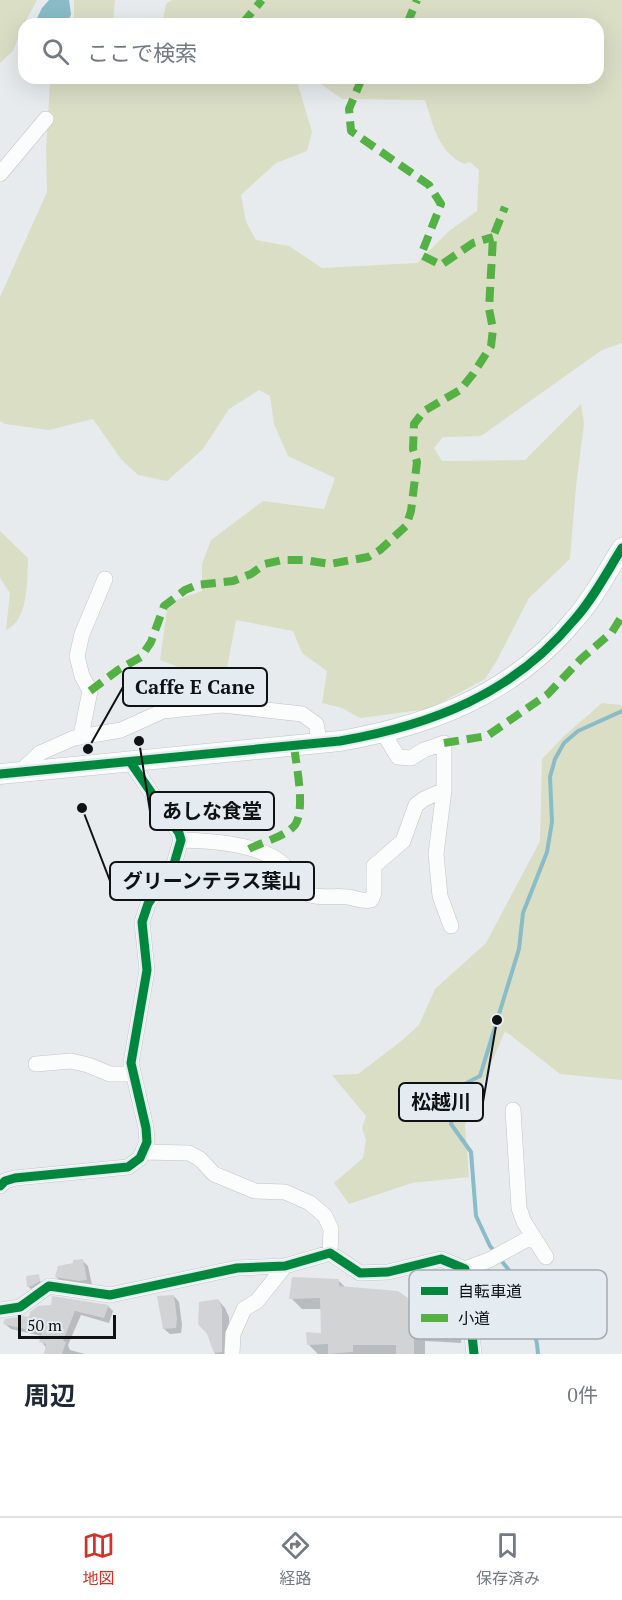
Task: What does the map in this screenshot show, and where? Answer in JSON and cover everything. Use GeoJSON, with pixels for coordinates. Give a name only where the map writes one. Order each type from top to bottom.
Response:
{"type":"FeatureCollection","features":[{"type":"Feature","properties":{"kind":"street"},"geometry":{"type":"LineString","coordinates":[[0,174],[46,119]]}},
{"type":"Feature","properties":{"kind":"street"},"geometry":{"type":"LineString","coordinates":[[0,774],[320,744],[384,734],[454,710],[484,695],[516,674],[554,644],[576,618],[622,548]]}},
{"type":"Feature","properties":{"kind":"street"},"geometry":{"type":"LineString","coordinates":[[81,736],[90,692],[82,676],[77,656],[82,634],[105,579]]}},
{"type":"Feature","properties":{"kind":"street"},"geometry":{"type":"LineString","coordinates":[[20,772],[40,753],[81,736],[121,730],[163,711],[222,705],[302,714],[316,724],[320,744]]}},
{"type":"Feature","properties":{"kind":"street"},"geometry":{"type":"LineString","coordinates":[[384,734],[398,756],[411,758],[424,750],[444,743],[444,790],[436,854],[440,896],[451,926]]}},
{"type":"Feature","properties":{"kind":"street"},"geometry":{"type":"LineString","coordinates":[[0,1186],[5,1181],[15,1178],[128,1167],[140,1158],[147,1142],[131,1063],[147,970],[142,922],[148,904],[174,864],[182,840],[179,832],[131,763]]}},
{"type":"Feature","properties":{"kind":"street"},"geometry":{"type":"LineString","coordinates":[[182,840],[210,841],[270,856],[287,866],[293,881],[301,891],[315,896],[371,900],[374,894],[374,866],[403,841],[416,806],[423,799],[444,790]]}},
{"type":"Feature","properties":{"kind":"street"},"geometry":{"type":"LineString","coordinates":[[36,1064],[71,1061],[110,1074],[133,1074]]}},
{"type":"Feature","properties":{"kind":"street"},"geometry":{"type":"LineString","coordinates":[[513,1110],[519,1208],[524,1222],[546,1257]]}},
{"type":"Feature","properties":{"kind":"street"},"geometry":{"type":"LineString","coordinates":[[143,1152],[189,1153],[200,1159],[214,1174],[255,1191],[285,1192],[310,1203],[325,1216],[331,1229],[330,1253]]}},
{"type":"Feature","properties":{"kind":"street"},"geometry":{"type":"LineString","coordinates":[[330,1253],[360,1274],[388,1272],[441,1259],[465,1269],[489,1260],[533,1236]]}},
{"type":"Feature","properties":{"kind":"street"},"geometry":{"type":"LineString","coordinates":[[0,1310],[20,1307],[49,1286],[110,1295],[237,1268],[285,1266],[330,1253]]}},
{"type":"Feature","properties":{"kind":"street"},"geometry":{"type":"LineString","coordinates":[[232,1354],[233,1334],[244,1309],[256,1301],[285,1266]]}},
{"type":"Feature","properties":{"kind":"street"},"geometry":{"type":"LineString","coordinates":[[472,1339],[474,1354]]}},
{"type":"Feature","properties":{"kind":"green space"},"geometry":{"type":"Polygon","coordinates":[[[0,0],[37,0],[27,18],[18,18],[18,39],[13,51],[0,63],[0,0]]]}},
{"type":"Feature","properties":{"kind":"green space"},"geometry":{"type":"Polygon","coordinates":[[[74,0],[115,0],[113,18],[74,18],[74,0]]]}},
{"type":"Feature","properties":{"kind":"green space"},"geometry":{"type":"Polygon","coordinates":[[[172,0],[622,0],[622,343],[602,350],[481,436],[443,437],[434,448],[442,461],[525,460],[581,404],[584,424],[570,559],[529,598],[485,679],[429,709],[360,718],[342,708],[322,703],[327,671],[302,653],[293,631],[236,620],[222,695],[191,672],[160,660],[168,603],[202,591],[202,564],[211,540],[263,501],[324,509],[335,478],[288,456],[274,424],[270,396],[259,390],[229,409],[203,449],[167,481],[138,475],[121,459],[93,419],[49,430],[5,424],[0,421],[0,297],[47,192],[46,149],[50,84],[298,84],[312,132],[307,151],[276,163],[241,195],[246,222],[256,240],[289,246],[322,268],[417,263],[449,231],[477,211],[479,170],[470,162],[464,164],[455,159],[442,145],[425,100],[342,99],[321,84],[604,84],[604,18],[163,18],[166,4],[172,0]]]}},
{"type":"Feature","properties":{"kind":"green space"},"geometry":{"type":"Polygon","coordinates":[[[0,531],[28,558],[27,588],[23,609],[14,625],[6,630],[10,593],[0,578],[0,531]]]}},
{"type":"Feature","properties":{"kind":"green space"},"geometry":{"type":"Polygon","coordinates":[[[602,703],[622,705],[622,1080],[560,1074],[505,1031],[465,1125],[469,1177],[412,1183],[349,1204],[334,1183],[363,1158],[366,1140],[362,1128],[366,1116],[332,1075],[358,1074],[400,1042],[419,1025],[435,989],[486,943],[540,841],[542,759],[564,736],[602,703]]]}},
{"type":"Feature","properties":{"kind":"water"},"geometry":{"type":"Polygon","coordinates":[[[49,0],[69,0],[71,14],[70,18],[37,18],[49,0]]]}},
{"type":"Feature","properties":{"kind":"building"},"geometry":{"type":"Polygon","coordinates":[[[83,1259],[87,1280],[55,1277],[58,1266],[83,1259]]]}},
{"type":"Feature","properties":{"kind":"building"},"geometry":{"type":"Polygon","coordinates":[[[39,1274],[40,1281],[27,1287],[26,1276],[39,1274]]]}},
{"type":"Feature","properties":{"kind":"building"},"geometry":{"type":"Polygon","coordinates":[[[292,1277],[339,1279],[339,1286],[398,1291],[409,1298],[409,1339],[414,1339],[414,1354],[396,1354],[396,1345],[353,1345],[353,1352],[328,1354],[328,1344],[307,1345],[306,1332],[321,1333],[320,1298],[289,1299],[292,1277]]]}},
{"type":"Feature","properties":{"kind":"building"},"geometry":{"type":"Polygon","coordinates":[[[174,1295],[176,1328],[163,1329],[157,1296],[174,1295]]]}},
{"type":"Feature","properties":{"kind":"building"},"geometry":{"type":"Polygon","coordinates":[[[52,1296],[109,1305],[104,1318],[75,1311],[63,1341],[66,1342],[62,1354],[44,1354],[46,1344],[39,1342],[42,1333],[3,1324],[5,1319],[29,1317],[30,1312],[38,1306],[51,1305],[52,1296]]]}},
{"type":"Feature","properties":{"kind":"building"},"geometry":{"type":"Polygon","coordinates":[[[218,1299],[222,1308],[222,1352],[214,1353],[207,1334],[198,1324],[199,1302],[218,1299]]]}},
{"type":"Feature","properties":{"kind":"waterway"},"geometry":{"type":"LineString","coordinates":[[496,1253],[490,1246],[476,1216],[471,1152],[451,1124],[459,1087],[480,1076],[519,949],[523,913],[547,852],[552,822],[550,777],[555,759],[564,743],[578,731],[622,711]]}},
{"type":"Feature","properties":{"kind":"waterway"},"geometry":{"type":"LineString","coordinates":[[500,1259],[509,1270]]}},
{"type":"Feature","properties":{"kind":"waterway"},"geometry":{"type":"LineString","coordinates":[[536,1339],[538,1354]]}},
{"type":"Feature","properties":{"kind":"marked path"},"geometry":{"type":"LineString","coordinates":[[247,18],[262,0]]}},
{"type":"Feature","properties":{"kind":"marked path"},"geometry":{"type":"LineString","coordinates":[[410,18],[417,0]]}},
{"type":"Feature","properties":{"kind":"marked path"},"geometry":{"type":"LineString","coordinates":[[359,84],[349,109],[351,131],[429,185],[441,204],[421,255],[441,265],[473,243],[493,237]]}},
{"type":"Feature","properties":{"kind":"marked path"},"geometry":{"type":"LineString","coordinates":[[90,691],[118,670],[141,657],[151,642],[164,606],[185,590],[197,585],[233,581],[251,574],[265,564],[282,560],[304,560],[330,564],[368,557],[380,550],[406,526],[411,511],[417,462],[413,449],[414,424],[424,411],[460,390],[491,346],[493,329],[489,309],[493,237],[505,207]]}},
{"type":"Feature","properties":{"kind":"marked path"},"geometry":{"type":"LineString","coordinates":[[444,743],[487,736],[548,694],[581,659],[612,632],[622,616]]}},
{"type":"Feature","properties":{"kind":"marked path"},"geometry":{"type":"LineString","coordinates":[[249,849],[285,833],[295,825],[300,809],[300,798],[294,746]]}},
{"type":"Feature","properties":{"kind":"cycle path"},"geometry":{"type":"LineString","coordinates":[[0,774],[340,741],[407,726],[438,715],[497,687],[525,668],[550,646],[587,603],[622,548]]}},
{"type":"Feature","properties":{"kind":"cycle path"},"geometry":{"type":"LineString","coordinates":[[0,1186],[5,1181],[15,1178],[128,1167],[140,1158],[147,1142],[131,1063],[147,970],[142,922],[148,904],[174,864],[181,840],[179,833],[131,763]]}},
{"type":"Feature","properties":{"kind":"cycle path"},"geometry":{"type":"LineString","coordinates":[[0,1310],[20,1307],[49,1286],[110,1295],[237,1268],[285,1266],[330,1253],[360,1273],[388,1272],[441,1259],[465,1270]]}},
{"type":"Feature","properties":{"kind":"cycle path"},"geometry":{"type":"LineString","coordinates":[[472,1339],[474,1354]]}},
{"type":"Feature","properties":{"kind":"place","name":"あしな食堂"},"geometry":{"type":"Point","coordinates":[139,741]}},
{"type":"Feature","properties":{"kind":"place","name":"Caffe E Cane"},"geometry":{"type":"Point","coordinates":[88,749]}},
{"type":"Feature","properties":{"kind":"place","name":"グリーンテラス葉山"},"geometry":{"type":"Point","coordinates":[82,808]}},
{"type":"Feature","properties":{"kind":"place","name":"松越川"},"geometry":{"type":"Point","coordinates":[497,1020]}}]}
